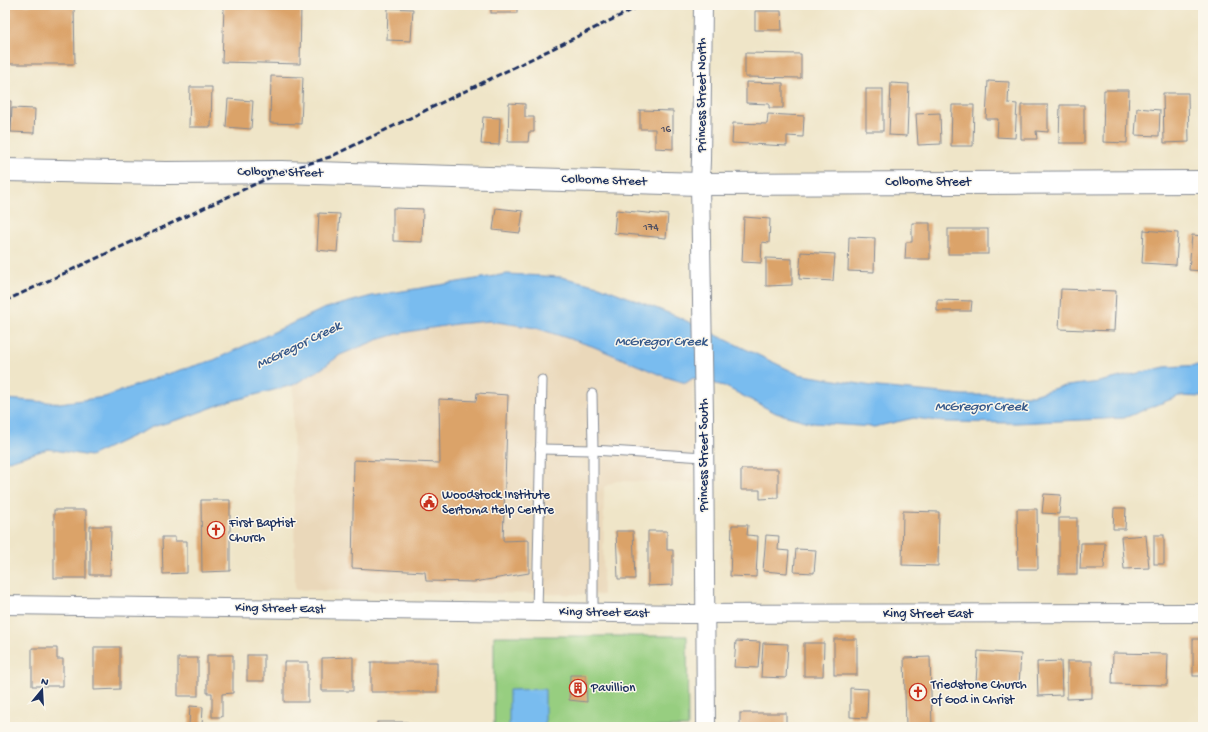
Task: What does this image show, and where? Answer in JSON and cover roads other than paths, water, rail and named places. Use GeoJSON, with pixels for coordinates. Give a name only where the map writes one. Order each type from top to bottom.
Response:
{"type":"FeatureCollection","features":[{"type":"Feature","properties":{"kind":"street","name":"Princess Street North"},"geometry":{"type":"LineString","coordinates":[[700,184],[702,155],[702,5]]}},
{"type":"Feature","properties":{"kind":"street","name":"Colborne Street"},"geometry":{"type":"LineString","coordinates":[[5,170],[166,173],[281,172],[700,184],[1203,182]]}},
{"type":"Feature","properties":{"kind":"street","name":"Princess Street South"},"geometry":{"type":"LineString","coordinates":[[700,184],[703,316],[706,727]]}},
{"type":"Feature","properties":{"kind":"street","name":"King Street East"},"geometry":{"type":"LineString","coordinates":[[5,605],[537,613],[1203,613]]}},
{"type":"Feature","properties":{"kind":"lane"},"geometry":{"type":"LineString","coordinates":[[537,613],[542,380]]}},
{"type":"Feature","properties":{"kind":"lane"},"geometry":{"type":"LineString","coordinates":[[592,394],[594,450],[592,613]]}},
{"type":"Feature","properties":{"kind":"lane"},"geometry":{"type":"LineString","coordinates":[[540,449],[594,450],[704,457]]}},
{"type":"Feature","properties":{"kind":"water","name":"McGregor Creek"},"geometry":{"type":"Polygon","coordinates":[[[507,274],[561,277],[599,286],[676,316],[798,374],[878,387],[963,395],[1033,395],[1059,387],[1099,382],[1165,367],[1203,365],[1203,397],[1179,396],[1124,418],[1016,423],[947,422],[914,418],[874,427],[813,423],[776,413],[724,386],[693,378],[686,383],[663,376],[592,346],[536,328],[490,321],[456,324],[401,333],[377,340],[340,355],[321,369],[293,385],[224,403],[184,418],[152,427],[90,456],[48,449],[9,461],[5,460],[5,399],[60,403],[105,397],[164,375],[214,360],[323,309],[372,296],[507,274]]]}},
{"type":"Feature","properties":{"kind":"water"},"geometry":{"type":"Polygon","coordinates":[[[545,689],[545,727],[509,727],[509,690],[545,689]]]}},
{"type":"Feature","properties":{"kind":"railway"},"geometry":{"type":"LineString","coordinates":[[5,301],[281,172],[330,157],[642,5]]}},
{"type":"Feature","properties":{"kind":"place","name":"Woodstock Institute Sertoma Help Centre"},"geometry":{"type":"Point","coordinates":[429,502]}},
{"type":"Feature","properties":{"kind":"place","name":"First Baptist Church"},"geometry":{"type":"Point","coordinates":[216,530]}},
{"type":"Feature","properties":{"kind":"place","name":"Pavillion"},"geometry":{"type":"Point","coordinates":[578,688]}},
{"type":"Feature","properties":{"kind":"place","name":"Triedstone Church of God in Christ"},"geometry":{"type":"Point","coordinates":[918,692]}}]}
